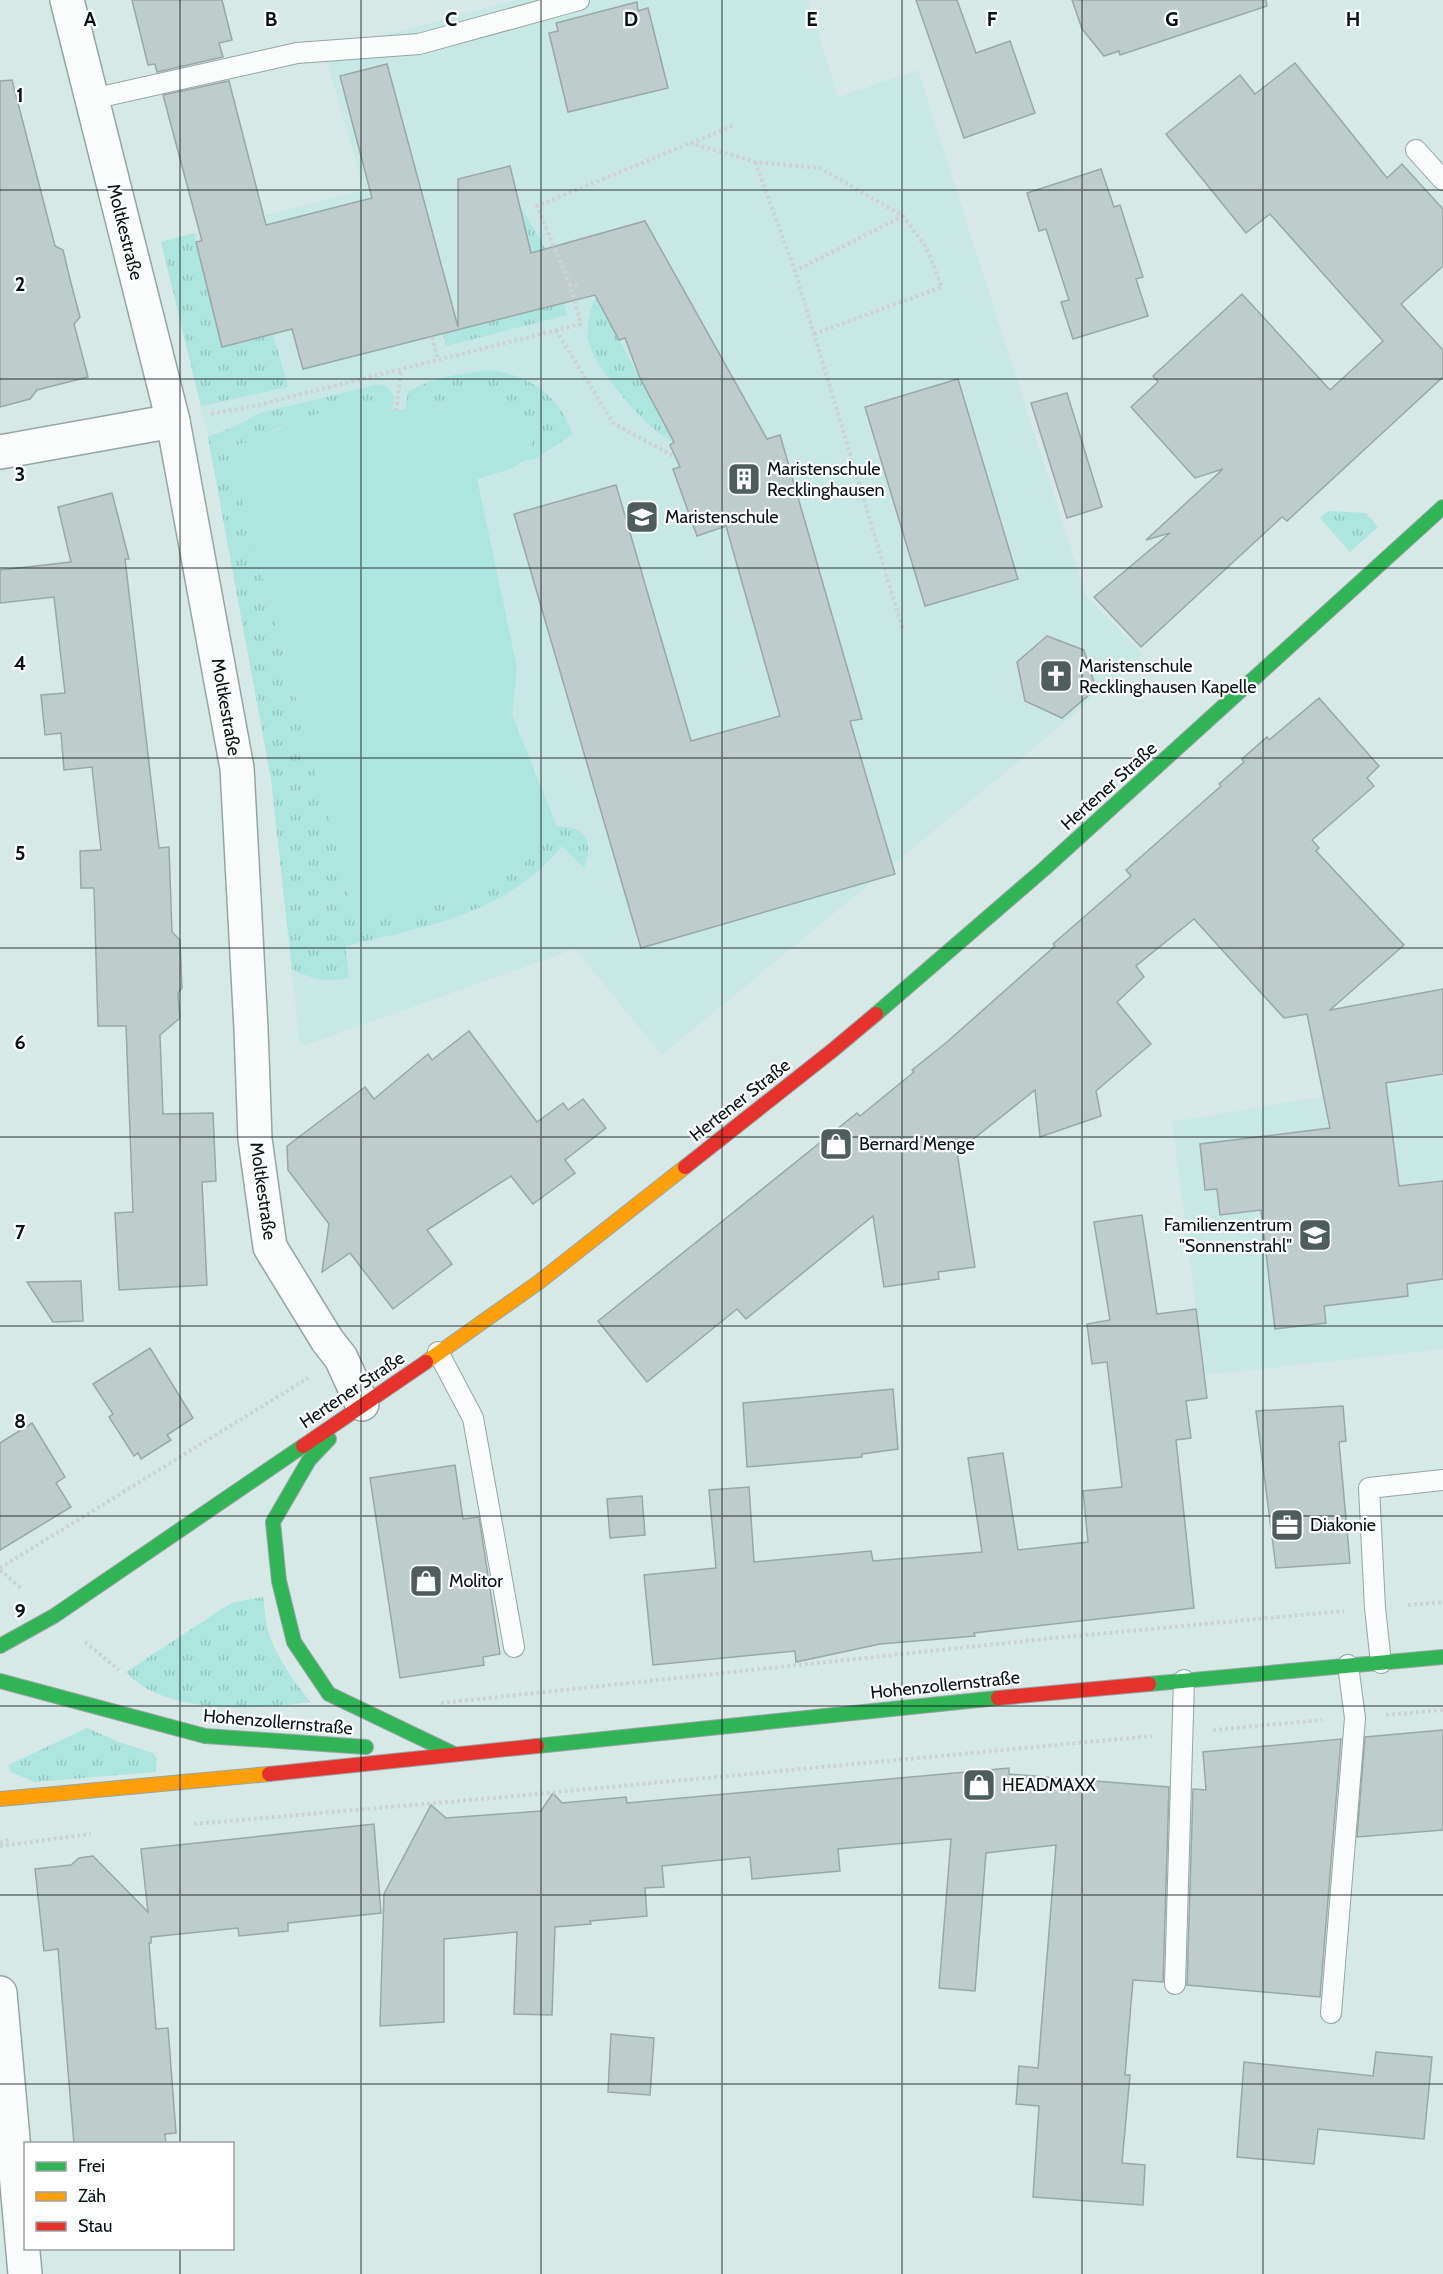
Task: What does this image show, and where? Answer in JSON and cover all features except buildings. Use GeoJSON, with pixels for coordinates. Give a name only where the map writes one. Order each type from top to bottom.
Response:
{"type":"FeatureCollection","features":[{"type":"Feature","properties":{"kind":"main road","name":"Hertener Straße"},"geometry":{"type":"LineString","coordinates":[[0,1646],[54,1616],[539,1282],[833,1050],[1044,869],[1443,507]]}},
{"type":"Feature","properties":{"kind":"main road","name":"Hohenzollernstraße"},"geometry":{"type":"LineString","coordinates":[[362,1404],[309,1460],[273,1522],[279,1581],[294,1642],[329,1694],[452,1753]]}},
{"type":"Feature","properties":{"kind":"main road","name":"Hohenzollernstraße"},"geometry":{"type":"LineString","coordinates":[[0,1799],[1184,1680],[1443,1657]]}},
{"type":"Feature","properties":{"kind":"main road","name":"Hohenzollernstraße"},"geometry":{"type":"LineString","coordinates":[[0,1681],[205,1736],[452,1753]]}},
{"type":"Feature","properties":{"kind":"street","name":"Moltkestraße"},"geometry":{"type":"LineString","coordinates":[[67,0],[173,421],[237,768],[255,1139],[270,1246],[327,1340],[341,1358],[362,1404]]}},
{"type":"Feature","properties":{"kind":"street"},"geometry":{"type":"LineString","coordinates":[[0,452],[173,421]]}},
{"type":"Feature","properties":{"kind":"street"},"geometry":{"type":"LineString","coordinates":[[0,1993],[25,2274]]}},
{"type":"Feature","properties":{"kind":"lane"},"geometry":{"type":"LineString","coordinates":[[92,99],[297,52],[419,44],[579,0]]}},
{"type":"Feature","properties":{"kind":"lane"},"geometry":{"type":"LineString","coordinates":[[1416,150],[1443,180]]}},
{"type":"Feature","properties":{"kind":"lane"},"geometry":{"type":"LineString","coordinates":[[438,1352],[473,1418],[514,1647]]}},
{"type":"Feature","properties":{"kind":"lane"},"geometry":{"type":"LineString","coordinates":[[1381,1663],[1375,1608],[1369,1488],[1443,1480]]}},
{"type":"Feature","properties":{"kind":"lane"},"geometry":{"type":"LineString","coordinates":[[1330,2013],[1355,1718],[1348,1665]]}},
{"type":"Feature","properties":{"kind":"lane"},"geometry":{"type":"LineString","coordinates":[[1175,1984],[1184,1680]]}},
{"type":"Feature","properties":{"kind":"path"},"geometry":{"type":"LineString","coordinates":[[173,421],[254,406],[581,324],[570,285],[537,206],[735,125]]}},
{"type":"Feature","properties":{"kind":"path"},"geometry":{"type":"LineString","coordinates":[[690,143],[756,162],[820,168],[903,216],[926,247],[942,287],[814,334]]}},
{"type":"Feature","properties":{"kind":"path"},"geometry":{"type":"LineString","coordinates":[[756,162],[795,271],[903,630]]}},
{"type":"Feature","properties":{"kind":"path"},"geometry":{"type":"LineString","coordinates":[[795,271],[903,216]]}},
{"type":"Feature","properties":{"kind":"path"},"geometry":{"type":"LineString","coordinates":[[570,285],[580,285]]}},
{"type":"Feature","properties":{"kind":"path"},"geometry":{"type":"LineString","coordinates":[[556,330],[614,423],[675,457]]}},
{"type":"Feature","properties":{"kind":"path"},"geometry":{"type":"LineString","coordinates":[[432,337],[438,360]]}},
{"type":"Feature","properties":{"kind":"path"},"geometry":{"type":"LineString","coordinates":[[396,411],[401,370]]}},
{"type":"Feature","properties":{"kind":"path"},"geometry":{"type":"LineString","coordinates":[[0,1568],[341,1358]]}},
{"type":"Feature","properties":{"kind":"path"},"geometry":{"type":"LineString","coordinates":[[438,1703],[1053,1638],[1443,1602]]}},
{"type":"Feature","properties":{"kind":"path"},"geometry":{"type":"LineString","coordinates":[[185,1825],[1443,1710]]}},
{"type":"Feature","properties":{"kind":"path"},"geometry":{"type":"LineString","coordinates":[[0,1846],[102,1832]]}},
{"type":"Feature","properties":{"kind":"shaded area","name":"Maristenschule"},"geometry":{"type":"Polygon","coordinates":[[[517,0],[808,0],[838,97],[918,70],[1086,596],[1143,654],[1026,755],[662,1055],[575,949],[300,1047],[271,779],[208,437],[161,242],[364,190],[324,51],[517,0]]]}},
{"type":"Feature","properties":{"kind":"shaded area","name":"Familienzentrum \"Sonnenstrahl\""},"geometry":{"type":"Polygon","coordinates":[[[1443,1076],[1443,1349],[1205,1375],[1172,1122],[1443,1076]]]}},
{"type":"Feature","properties":{"kind":"green space"},"geometry":{"type":"Polygon","coordinates":[[[519,204],[553,261],[567,315],[446,346],[443,334],[545,308],[519,204]]]}},
{"type":"Feature","properties":{"kind":"green space"},"geometry":{"type":"Polygon","coordinates":[[[194,233],[222,347],[273,334],[288,387],[201,406],[161,242],[194,233]]]}},
{"type":"Feature","properties":{"kind":"green space"},"geometry":{"type":"Polygon","coordinates":[[[596,297],[674,442],[639,415],[603,371],[595,357],[590,346],[588,328],[596,297]]]}},
{"type":"Feature","properties":{"kind":"green space"},"geometry":{"type":"Polygon","coordinates":[[[491,370],[511,374],[530,382],[546,393],[562,412],[573,434],[535,459],[522,461],[529,456],[530,440],[479,394],[431,409],[405,411],[408,392],[417,387],[448,376],[491,370]]]}},
{"type":"Feature","properties":{"kind":"green space"},"geometry":{"type":"Polygon","coordinates":[[[380,384],[388,388],[394,397],[392,410],[364,408],[330,410],[275,429],[254,442],[228,448],[357,923],[439,905],[477,892],[504,877],[529,859],[550,838],[557,827],[575,829],[581,833],[586,837],[588,851],[584,868],[562,846],[540,869],[490,903],[434,924],[345,946],[349,978],[326,980],[313,978],[292,969],[271,779],[208,437],[260,413],[380,384]]]}},
{"type":"Feature","properties":{"kind":"green space"},"geometry":{"type":"Polygon","coordinates":[[[491,393],[511,402],[518,408],[528,434],[529,456],[513,468],[477,479],[517,668],[512,715],[557,827],[550,838],[529,859],[504,877],[477,892],[439,905],[357,924],[228,448],[302,419],[339,408],[429,409],[491,393]]]}},
{"type":"Feature","properties":{"kind":"green space"},"geometry":{"type":"Polygon","coordinates":[[[1328,511],[1366,513],[1378,527],[1350,552],[1320,518],[1328,511]]]}},
{"type":"Feature","properties":{"kind":"green space"},"geometry":{"type":"Polygon","coordinates":[[[263,1597],[269,1634],[277,1653],[310,1702],[247,1707],[203,1705],[162,1695],[141,1685],[126,1672],[231,1603],[263,1597]]]}},
{"type":"Feature","properties":{"kind":"green space"},"geometry":{"type":"Polygon","coordinates":[[[87,1728],[153,1753],[157,1758],[156,1772],[34,1782],[11,1772],[8,1765],[87,1728]]]}},
{"type":"Feature","properties":{"kind":"traffic: fast"},"geometry":{"type":"LineString","coordinates":[[876,1014],[1044,869],[1443,507]]}},
{"type":"Feature","properties":{"kind":"traffic: fast"},"geometry":{"type":"LineString","coordinates":[[329,1439],[309,1460],[273,1522],[279,1581],[294,1642],[329,1694],[452,1753]]}},
{"type":"Feature","properties":{"kind":"traffic: fast"},"geometry":{"type":"LineString","coordinates":[[0,1646],[54,1616],[303,1446]]}},
{"type":"Feature","properties":{"kind":"traffic: fast"},"geometry":{"type":"LineString","coordinates":[[1149,1684],[1443,1657]]}},
{"type":"Feature","properties":{"kind":"traffic: fast"},"geometry":{"type":"LineString","coordinates":[[0,1681],[205,1736],[366,1747]]}},
{"type":"Feature","properties":{"kind":"traffic: fast"},"geometry":{"type":"LineString","coordinates":[[537,1746],[998,1698]]}},
{"type":"Feature","properties":{"kind":"traffic: slow"},"geometry":{"type":"LineString","coordinates":[[426,1362],[539,1282],[685,1167]]}},
{"type":"Feature","properties":{"kind":"traffic: slow"},"geometry":{"type":"LineString","coordinates":[[0,1799],[269,1774]]}},
{"type":"Feature","properties":{"kind":"traffic: jam"},"geometry":{"type":"LineString","coordinates":[[685,1167],[876,1014]]}},
{"type":"Feature","properties":{"kind":"traffic: jam"},"geometry":{"type":"LineString","coordinates":[[303,1446],[426,1362]]}},
{"type":"Feature","properties":{"kind":"traffic: jam"},"geometry":{"type":"LineString","coordinates":[[998,1698],[1149,1684]]}},
{"type":"Feature","properties":{"kind":"traffic: jam"},"geometry":{"type":"LineString","coordinates":[[269,1774],[537,1746]]}},
{"type":"Feature","properties":{"kind":"place","name":"Maristenschule Recklinghausen"},"geometry":{"type":"Point","coordinates":[744,479]}},
{"type":"Feature","properties":{"kind":"place","name":"Maristenschule"},"geometry":{"type":"Point","coordinates":[642,517]}},
{"type":"Feature","properties":{"kind":"place","name":"Maristenschule Recklinghausen Kapelle"},"geometry":{"type":"Point","coordinates":[1056,676]}},
{"type":"Feature","properties":{"kind":"place","name":"Bernard Menge"},"geometry":{"type":"Point","coordinates":[836,1144]}},
{"type":"Feature","properties":{"kind":"place","name":"Familienzentrum \"Sonnenstrahl\""},"geometry":{"type":"Point","coordinates":[1315,1235]}},
{"type":"Feature","properties":{"kind":"place","name":"Diakonie"},"geometry":{"type":"Point","coordinates":[1287,1525]}},
{"type":"Feature","properties":{"kind":"place","name":"Molitor"},"geometry":{"type":"Point","coordinates":[426,1581]}},
{"type":"Feature","properties":{"kind":"place","name":"HEADMAXX"},"geometry":{"type":"Point","coordinates":[979,1785]}}]}
